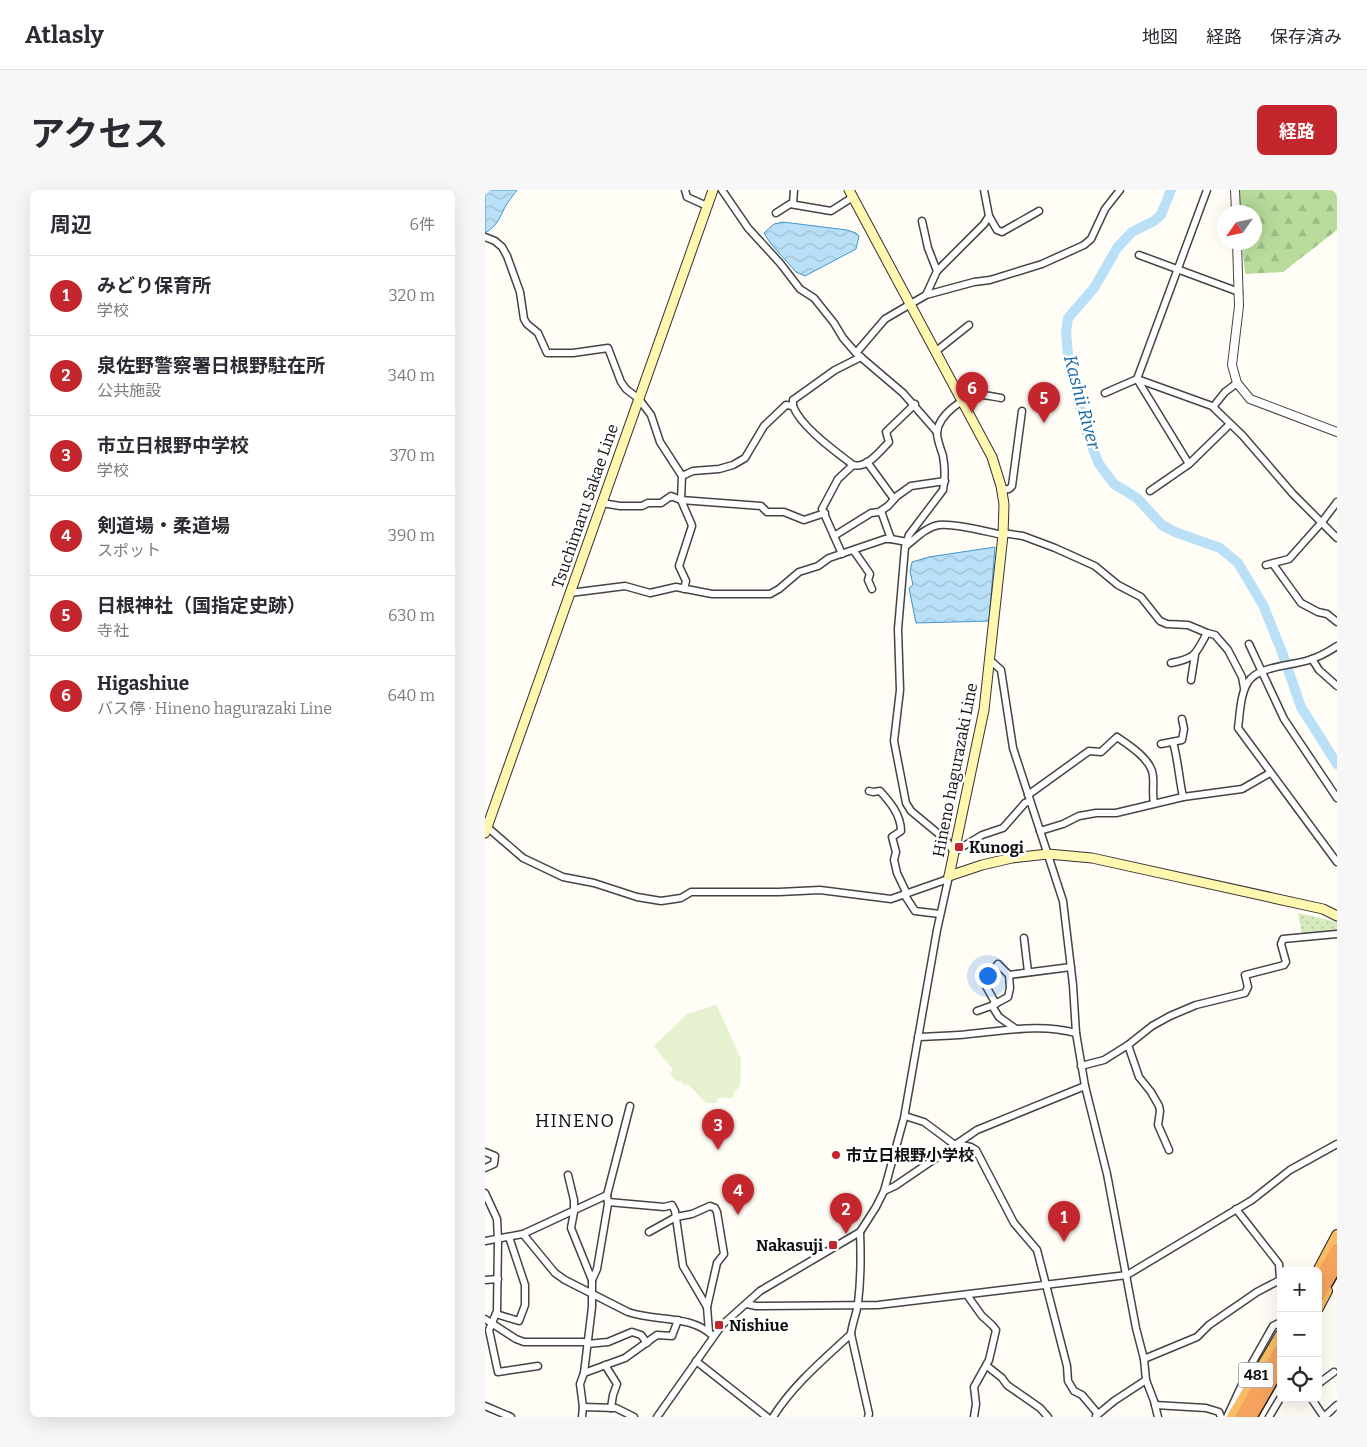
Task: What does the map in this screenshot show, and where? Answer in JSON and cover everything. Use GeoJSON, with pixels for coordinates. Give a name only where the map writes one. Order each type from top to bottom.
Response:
{"type":"FeatureCollection","features":[{"type":"Feature","properties":{"kind":"highway"},"geometry":{"type":"LineString","coordinates":[[1320,1267],[1337,1234]]}},
{"type":"Feature","properties":{"kind":"highway"},"geometry":{"type":"LineString","coordinates":[[1322,1275],[1337,1249]]}},
{"type":"Feature","properties":{"kind":"highway"},"geometry":{"type":"LineString","coordinates":[[1322,1291],[1337,1265]]}},
{"type":"Feature","properties":{"kind":"highway"},"geometry":{"type":"LineString","coordinates":[[1322,1301],[1336,1276]]}},
{"type":"Feature","properties":{"kind":"highway","name":"481"},"geometry":{"type":"LineString","coordinates":[[1232,1417],[1277,1341]]}},
{"type":"Feature","properties":{"kind":"highway"},"geometry":{"type":"LineString","coordinates":[[1241,1417],[1277,1355]]}},
{"type":"Feature","properties":{"kind":"highway"},"geometry":{"type":"LineString","coordinates":[[1251,1417],[1277,1372]]}},
{"type":"Feature","properties":{"kind":"highway","name":"481"},"geometry":{"type":"LineString","coordinates":[[1257,1417],[1277,1381]]}},
{"type":"Feature","properties":{"kind":"main road","name":"Tsuchimaru Sakae Line"},"geometry":{"type":"LineString","coordinates":[[486,826],[713,190]]}},
{"type":"Feature","properties":{"kind":"main road","name":"Hineno hagurazaki Line"},"geometry":{"type":"LineString","coordinates":[[851,194],[992,457],[1004,504],[1003,534],[984,710],[948,878]]}},
{"type":"Feature","properties":{"kind":"main road","name":"Hineno hagurazaki Line"},"geometry":{"type":"LineString","coordinates":[[948,878],[981,865],[1012,858],[1048,854],[1092,858],[1323,909],[1337,916]]}},
{"type":"Feature","properties":{"kind":"street"},"geometry":{"type":"LineString","coordinates":[[685,190],[687,197],[707,206]]}},
{"type":"Feature","properties":{"kind":"street"},"geometry":{"type":"LineString","coordinates":[[722,190],[748,228],[780,263],[800,289],[814,298],[834,322],[843,338],[859,355],[915,404],[937,432],[943,457],[945,481],[943,490],[909,535],[906,545],[898,629],[900,690],[894,741],[907,803],[911,811],[945,840],[954,852],[982,835],[1003,828],[1029,798],[1089,751],[1101,752],[1117,737],[1138,752],[1153,774],[1152,794],[1154,803]]}},
{"type":"Feature","properties":{"kind":"street"},"geometry":{"type":"LineString","coordinates":[[793,204],[794,190]]}},
{"type":"Feature","properties":{"kind":"street"},"geometry":{"type":"LineString","coordinates":[[915,404],[886,432],[889,442],[867,462],[858,466],[853,465],[822,440],[796,414],[793,400],[859,355],[885,319],[909,304],[926,295],[974,282],[990,280],[1041,264],[1084,245],[1091,239],[1105,208],[1120,190]]}},
{"type":"Feature","properties":{"kind":"street"},"geometry":{"type":"LineString","coordinates":[[1137,379],[1207,190]]}},
{"type":"Feature","properties":{"kind":"street"},"geometry":{"type":"LineString","coordinates":[[1235,190],[1236,205]]}},
{"type":"Feature","properties":{"kind":"street"},"geometry":{"type":"LineString","coordinates":[[986,192],[989,216],[997,230],[1002,232],[1039,211]]}},
{"type":"Feature","properties":{"kind":"street"},"geometry":{"type":"LineString","coordinates":[[776,213],[790,204],[831,212],[851,194]]}},
{"type":"Feature","properties":{"kind":"street"},"geometry":{"type":"LineString","coordinates":[[926,295],[937,271],[984,224],[989,216]]}},
{"type":"Feature","properties":{"kind":"street"},"geometry":{"type":"LineString","coordinates":[[922,221],[928,248],[937,271]]}},
{"type":"Feature","properties":{"kind":"street"},"geometry":{"type":"LineString","coordinates":[[485,237],[495,241],[502,247],[507,256],[521,292],[527,324],[538,333],[547,353],[573,353],[607,348],[626,390],[639,399],[651,415],[660,442],[682,476],[681,500],[692,526],[679,566],[686,581],[684,589]]}},
{"type":"Feature","properties":{"kind":"street"},"geometry":{"type":"LineString","coordinates":[[1237,250],[1239,306],[1232,365],[1237,383],[1251,400],[1337,432]]}},
{"type":"Feature","properties":{"kind":"street"},"geometry":{"type":"LineString","coordinates":[[1139,255],[1239,292]]}},
{"type":"Feature","properties":{"kind":"street"},"geometry":{"type":"LineString","coordinates":[[935,352],[969,325]]}},
{"type":"Feature","properties":{"kind":"street"},"geometry":{"type":"LineString","coordinates":[[1137,379],[1189,464]]}},
{"type":"Feature","properties":{"kind":"street"},"geometry":{"type":"LineString","coordinates":[[1105,393],[1137,379],[1213,407],[1261,456],[1293,494],[1337,538]]}},
{"type":"Feature","properties":{"kind":"street"},"geometry":{"type":"LineString","coordinates":[[1213,407],[1225,392],[1237,383]]}},
{"type":"Feature","properties":{"kind":"street"},"geometry":{"type":"LineString","coordinates":[[937,432],[946,415],[962,401],[981,395],[1001,398]]}},
{"type":"Feature","properties":{"kind":"street"},"geometry":{"type":"LineString","coordinates":[[682,476],[693,471],[719,469],[733,465],[745,458],[764,426],[786,405],[793,406]]}},
{"type":"Feature","properties":{"kind":"street"},"geometry":{"type":"LineString","coordinates":[[1001,490],[1009,489],[1012,486],[1022,411]]}},
{"type":"Feature","properties":{"kind":"street"},"geometry":{"type":"LineString","coordinates":[[1150,491],[1189,464],[1231,424]]}},
{"type":"Feature","properties":{"kind":"street"},"geometry":{"type":"LineString","coordinates":[[867,462],[895,499]]}},
{"type":"Feature","properties":{"kind":"street"},"geometry":{"type":"LineString","coordinates":[[842,554],[823,509],[838,479],[853,465]]}},
{"type":"Feature","properties":{"kind":"street"},"geometry":{"type":"LineString","coordinates":[[834,536],[871,513],[881,511],[911,486],[945,481]]}},
{"type":"Feature","properties":{"kind":"street"},"geometry":{"type":"LineString","coordinates":[[602,503],[620,506],[642,506],[649,503],[661,503],[671,496],[681,500],[761,506],[767,512],[784,512],[803,520],[825,513]]}},
{"type":"Feature","properties":{"kind":"street"},"geometry":{"type":"LineString","coordinates":[[1265,565],[1289,559],[1337,502]]}},
{"type":"Feature","properties":{"kind":"street"},"geometry":{"type":"LineString","coordinates":[[881,511],[891,539]]}},
{"type":"Feature","properties":{"kind":"street"},"geometry":{"type":"LineString","coordinates":[[906,545],[922,532],[939,525],[1023,536],[1055,548],[1095,566],[1118,584],[1141,597],[1160,621],[1167,624],[1188,626],[1207,634],[1215,635],[1224,643],[1242,677],[1244,692]]}},
{"type":"Feature","properties":{"kind":"street"},"geometry":{"type":"LineString","coordinates":[[570,592],[625,586],[650,593],[669,588],[712,594],[770,594],[799,572],[818,566],[829,558],[885,539],[891,539],[906,545]]}},
{"type":"Feature","properties":{"kind":"street"},"geometry":{"type":"LineString","coordinates":[[854,551],[870,574],[868,580],[872,589]]}},
{"type":"Feature","properties":{"kind":"street"},"geometry":{"type":"LineString","coordinates":[[1273,564],[1301,603],[1318,612],[1327,614],[1337,622]]}},
{"type":"Feature","properties":{"kind":"street"},"geometry":{"type":"LineString","coordinates":[[1191,680],[1195,655],[1207,634]]}},
{"type":"Feature","properties":{"kind":"street"},"geometry":{"type":"LineString","coordinates":[[1249,644],[1284,719],[1337,798]]}},
{"type":"Feature","properties":{"kind":"street"},"geometry":{"type":"LineString","coordinates":[[1337,646],[1311,659],[1257,672],[1247,682],[1241,703],[1238,728],[1337,862]]}},
{"type":"Feature","properties":{"kind":"street"},"geometry":{"type":"LineString","coordinates":[[1171,663],[1188,660],[1195,655]]}},
{"type":"Feature","properties":{"kind":"street"},"geometry":{"type":"LineString","coordinates":[[1311,659],[1319,670],[1337,686]]}},
{"type":"Feature","properties":{"kind":"street"},"geometry":{"type":"LineString","coordinates":[[990,660],[1001,670],[1013,748],[1063,900],[1081,1066],[1107,1174],[1136,1328],[1144,1359],[1146,1380],[1158,1417]]}},
{"type":"Feature","properties":{"kind":"street"},"geometry":{"type":"LineString","coordinates":[[1161,744],[1182,740],[1184,729],[1182,719]]}},
{"type":"Feature","properties":{"kind":"street"},"geometry":{"type":"LineString","coordinates":[[1173,742],[1179,764],[1177,770],[1183,797]]}},
{"type":"Feature","properties":{"kind":"street"},"geometry":{"type":"LineString","coordinates":[[1040,831],[1063,824],[1079,816],[1096,813],[1116,813],[1183,797],[1243,789],[1270,773]]}},
{"type":"Feature","properties":{"kind":"street"},"geometry":{"type":"LineString","coordinates":[[869,791],[880,791],[899,818],[901,831],[892,838],[896,852],[894,860],[897,873],[905,894],[915,911],[940,914]]}},
{"type":"Feature","properties":{"kind":"street"},"geometry":{"type":"LineString","coordinates":[[899,818],[911,811]]}},
{"type":"Feature","properties":{"kind":"street"},"geometry":{"type":"LineString","coordinates":[[486,826],[523,858],[563,878],[594,882],[637,897],[661,901],[681,898],[691,892],[820,890],[891,899],[948,878]]}},
{"type":"Feature","properties":{"kind":"street"},"geometry":{"type":"LineString","coordinates":[[657,1417],[696,1361],[711,1334],[760,1291],[860,1232],[876,1207],[884,1191],[905,1116],[948,878]]}},
{"type":"Feature","properties":{"kind":"street"},"geometry":{"type":"LineString","coordinates":[[1081,1066],[1103,1060],[1151,1026],[1171,1016],[1196,1005],[1245,993],[1248,987],[1245,975],[1284,965],[1286,962],[1281,944],[1283,939],[1337,934]]}},
{"type":"Feature","properties":{"kind":"street"},"geometry":{"type":"LineString","coordinates":[[1024,938],[1028,972]]}},
{"type":"Feature","properties":{"kind":"street"},"geometry":{"type":"LineString","coordinates":[[977,1011],[994,1005],[1008,997],[1010,988],[1009,975],[998,964],[990,975],[983,980],[994,1005],[999,1017],[1016,1029]]}},
{"type":"Feature","properties":{"kind":"street"},"geometry":{"type":"LineString","coordinates":[[1009,975],[1071,967]]}},
{"type":"Feature","properties":{"kind":"street"},"geometry":{"type":"LineString","coordinates":[[919,1037],[967,1035],[1048,1027],[1076,1032]]}},
{"type":"Feature","properties":{"kind":"street"},"geometry":{"type":"LineString","coordinates":[[1128,1044],[1139,1077],[1159,1106],[1158,1124],[1169,1150]]}},
{"type":"Feature","properties":{"kind":"street"},"geometry":{"type":"LineString","coordinates":[[884,1191],[895,1186],[977,1130],[1085,1086]]}},
{"type":"Feature","properties":{"kind":"street"},"geometry":{"type":"LineString","coordinates":[[582,1417],[583,1407],[580,1384],[592,1307],[591,1293],[593,1280],[597,1269],[608,1198],[630,1106]]}},
{"type":"Feature","properties":{"kind":"street"},"geometry":{"type":"LineString","coordinates":[[905,1116],[924,1122],[955,1144],[971,1146],[977,1150],[1014,1223],[1037,1250],[1067,1366],[1069,1381],[1074,1391],[1082,1395],[1097,1416],[1146,1380]]}},
{"type":"Feature","properties":{"kind":"street"},"geometry":{"type":"LineString","coordinates":[[747,1304],[756,1306],[877,1305],[1127,1275],[1265,1191],[1295,1166],[1337,1144]]}},
{"type":"Feature","properties":{"kind":"street"},"geometry":{"type":"LineString","coordinates":[[485,1152],[495,1156],[494,1164],[485,1168]]}},
{"type":"Feature","properties":{"kind":"street"},"geometry":{"type":"LineString","coordinates":[[568,1176],[575,1209],[571,1228],[593,1280]]}},
{"type":"Feature","properties":{"kind":"street"},"geometry":{"type":"LineString","coordinates":[[485,1193],[497,1219],[499,1240],[496,1314],[489,1330],[498,1372],[538,1366]]}},
{"type":"Feature","properties":{"kind":"street"},"geometry":{"type":"LineString","coordinates":[[485,1241],[499,1240],[523,1234],[545,1226],[575,1209],[608,1198],[664,1207],[673,1205],[683,1266],[707,1307]]}},
{"type":"Feature","properties":{"kind":"street"},"geometry":{"type":"LineString","coordinates":[[649,1232],[676,1217],[692,1214],[710,1206],[715,1208],[724,1254],[717,1263],[707,1307],[711,1334]]}},
{"type":"Feature","properties":{"kind":"street"},"geometry":{"type":"LineString","coordinates":[[1144,1359],[1197,1336],[1209,1325],[1257,1292],[1280,1280],[1279,1264],[1236,1209]]}},
{"type":"Feature","properties":{"kind":"street"},"geometry":{"type":"LineString","coordinates":[[860,1232],[861,1266],[858,1306],[851,1334],[869,1414],[868,1417]]}},
{"type":"Feature","properties":{"kind":"street"},"geometry":{"type":"LineString","coordinates":[[523,1234],[555,1273],[565,1280],[637,1315],[683,1321],[711,1334]]}},
{"type":"Feature","properties":{"kind":"street"},"geometry":{"type":"LineString","coordinates":[[496,1314],[519,1321],[525,1305],[525,1285],[509,1237]]}},
{"type":"Feature","properties":{"kind":"street"},"geometry":{"type":"LineString","coordinates":[[485,1280],[498,1279]]}},
{"type":"Feature","properties":{"kind":"street"},"geometry":{"type":"LineString","coordinates":[[967,1295],[981,1316],[996,1330],[987,1366],[974,1387],[974,1417]]}},
{"type":"Feature","properties":{"kind":"street"},"geometry":{"type":"LineString","coordinates":[[485,1319],[524,1342],[608,1342],[632,1332],[641,1335],[647,1343]]}},
{"type":"Feature","properties":{"kind":"street"},"geometry":{"type":"LineString","coordinates":[[583,1373],[625,1358],[657,1336],[672,1336],[677,1320]]}},
{"type":"Feature","properties":{"kind":"street"},"geometry":{"type":"LineString","coordinates":[[1227,1417],[1251,1365],[1273,1326],[1277,1324]]}},
{"type":"Feature","properties":{"kind":"street"},"geometry":{"type":"LineString","coordinates":[[773,1417],[779,1407],[819,1363],[851,1334]]}},
{"type":"Feature","properties":{"kind":"street"},"geometry":{"type":"LineString","coordinates":[[696,1361],[767,1417]]}},
{"type":"Feature","properties":{"kind":"street"},"geometry":{"type":"LineString","coordinates":[[605,1365],[617,1384],[611,1408]]}},
{"type":"Feature","properties":{"kind":"street"},"geometry":{"type":"LineString","coordinates":[[987,1366],[1007,1385],[1040,1408],[1048,1417]]}},
{"type":"Feature","properties":{"kind":"street"},"geometry":{"type":"LineString","coordinates":[[1322,1381],[1334,1372]]}},
{"type":"Feature","properties":{"kind":"street"},"geometry":{"type":"LineString","coordinates":[[1269,1417],[1278,1402]]}},
{"type":"Feature","properties":{"kind":"street"},"geometry":{"type":"LineString","coordinates":[[1314,1402],[1324,1417],[1337,1405]]}},
{"type":"Feature","properties":{"kind":"street"},"geometry":{"type":"LineString","coordinates":[[1155,1405],[1205,1408],[1219,1412],[1221,1417]]}},
{"type":"Feature","properties":{"kind":"street"},"geometry":{"type":"LineString","coordinates":[[485,1406],[511,1417]]}},
{"type":"Feature","properties":{"kind":"street"},"geometry":{"type":"LineString","coordinates":[[583,1407],[616,1408],[633,1417]]}},
{"type":"Feature","properties":{"kind":"green space"},"geometry":{"type":"Polygon","coordinates":[[[1238,190],[1337,190],[1337,230],[1283,272],[1245,274],[1243,250],[1262,250],[1262,205],[1239,205],[1238,190]]]}},
{"type":"Feature","properties":{"kind":"green space"},"geometry":{"type":"Polygon","coordinates":[[[1298,913],[1337,922],[1337,934],[1302,935],[1298,913]]]}},
{"type":"Feature","properties":{"kind":"green space"},"geometry":{"type":"Polygon","coordinates":[[[716,1004],[741,1059],[740,1086],[732,1098],[717,1098],[717,1103],[706,1103],[688,1084],[685,1086],[680,1080],[677,1082],[670,1073],[673,1070],[654,1046],[687,1014],[716,1004]]]}},
{"type":"Feature","properties":{"kind":"water"},"geometry":{"type":"Polygon","coordinates":[[[485,190],[517,190],[497,222],[485,233],[485,190]]]}},
{"type":"Feature","properties":{"kind":"water"},"geometry":{"type":"Polygon","coordinates":[[[783,222],[847,230],[856,233],[859,236],[856,249],[805,276],[796,272],[771,244],[764,233],[774,224],[783,222]]]}},
{"type":"Feature","properties":{"kind":"water"},"geometry":{"type":"Polygon","coordinates":[[[995,547],[989,621],[916,623],[909,588],[913,585],[910,571],[912,562],[929,557],[995,547]]]}},
{"type":"Feature","properties":{"kind":"waterway","name":"Kashii River"},"geometry":{"type":"LineString","coordinates":[[1171,190],[1161,215],[1154,221],[1132,232],[1117,248],[1094,288],[1068,318],[1066,332],[1069,366],[1087,434],[1099,464],[1114,484],[1137,498],[1162,525],[1175,532],[1220,548],[1238,563],[1263,605],[1301,707],[1337,764]]}},
{"type":"Feature","properties":{"kind":"place","name":"Higashiue"},"geometry":{"type":"Point","coordinates":[972,413]}},
{"type":"Feature","properties":{"kind":"place","name":"日根神社（国指定史跡）"},"geometry":{"type":"Point","coordinates":[1044,423]}},
{"type":"Feature","properties":{"kind":"place","name":"Kunogi"},"geometry":{"type":"Point","coordinates":[959,847]}},
{"type":"Feature","properties":{"kind":"place","name":"市立日根野中学校"},"geometry":{"type":"Point","coordinates":[718,1150]}},
{"type":"Feature","properties":{"kind":"place","name":"市立日根野小学校"},"geometry":{"type":"Point","coordinates":[836,1155]}},
{"type":"Feature","properties":{"kind":"place","name":"剣道場・柔道場"},"geometry":{"type":"Point","coordinates":[738,1215]}},
{"type":"Feature","properties":{"kind":"place","name":"泉佐野警察署日根野駐在所"},"geometry":{"type":"Point","coordinates":[846,1234]}},
{"type":"Feature","properties":{"kind":"place","name":"みどり保育所"},"geometry":{"type":"Point","coordinates":[1064,1242]}},
{"type":"Feature","properties":{"kind":"place","name":"Nakasuji"},"geometry":{"type":"Point","coordinates":[833,1245]}},
{"type":"Feature","properties":{"kind":"place","name":"Nishiue"},"geometry":{"type":"Point","coordinates":[719,1325]}},
{"type":"Feature","properties":{"kind":"district","name":"HINENO"},"geometry":{"type":"Point","coordinates":[575,1121]}}]}
